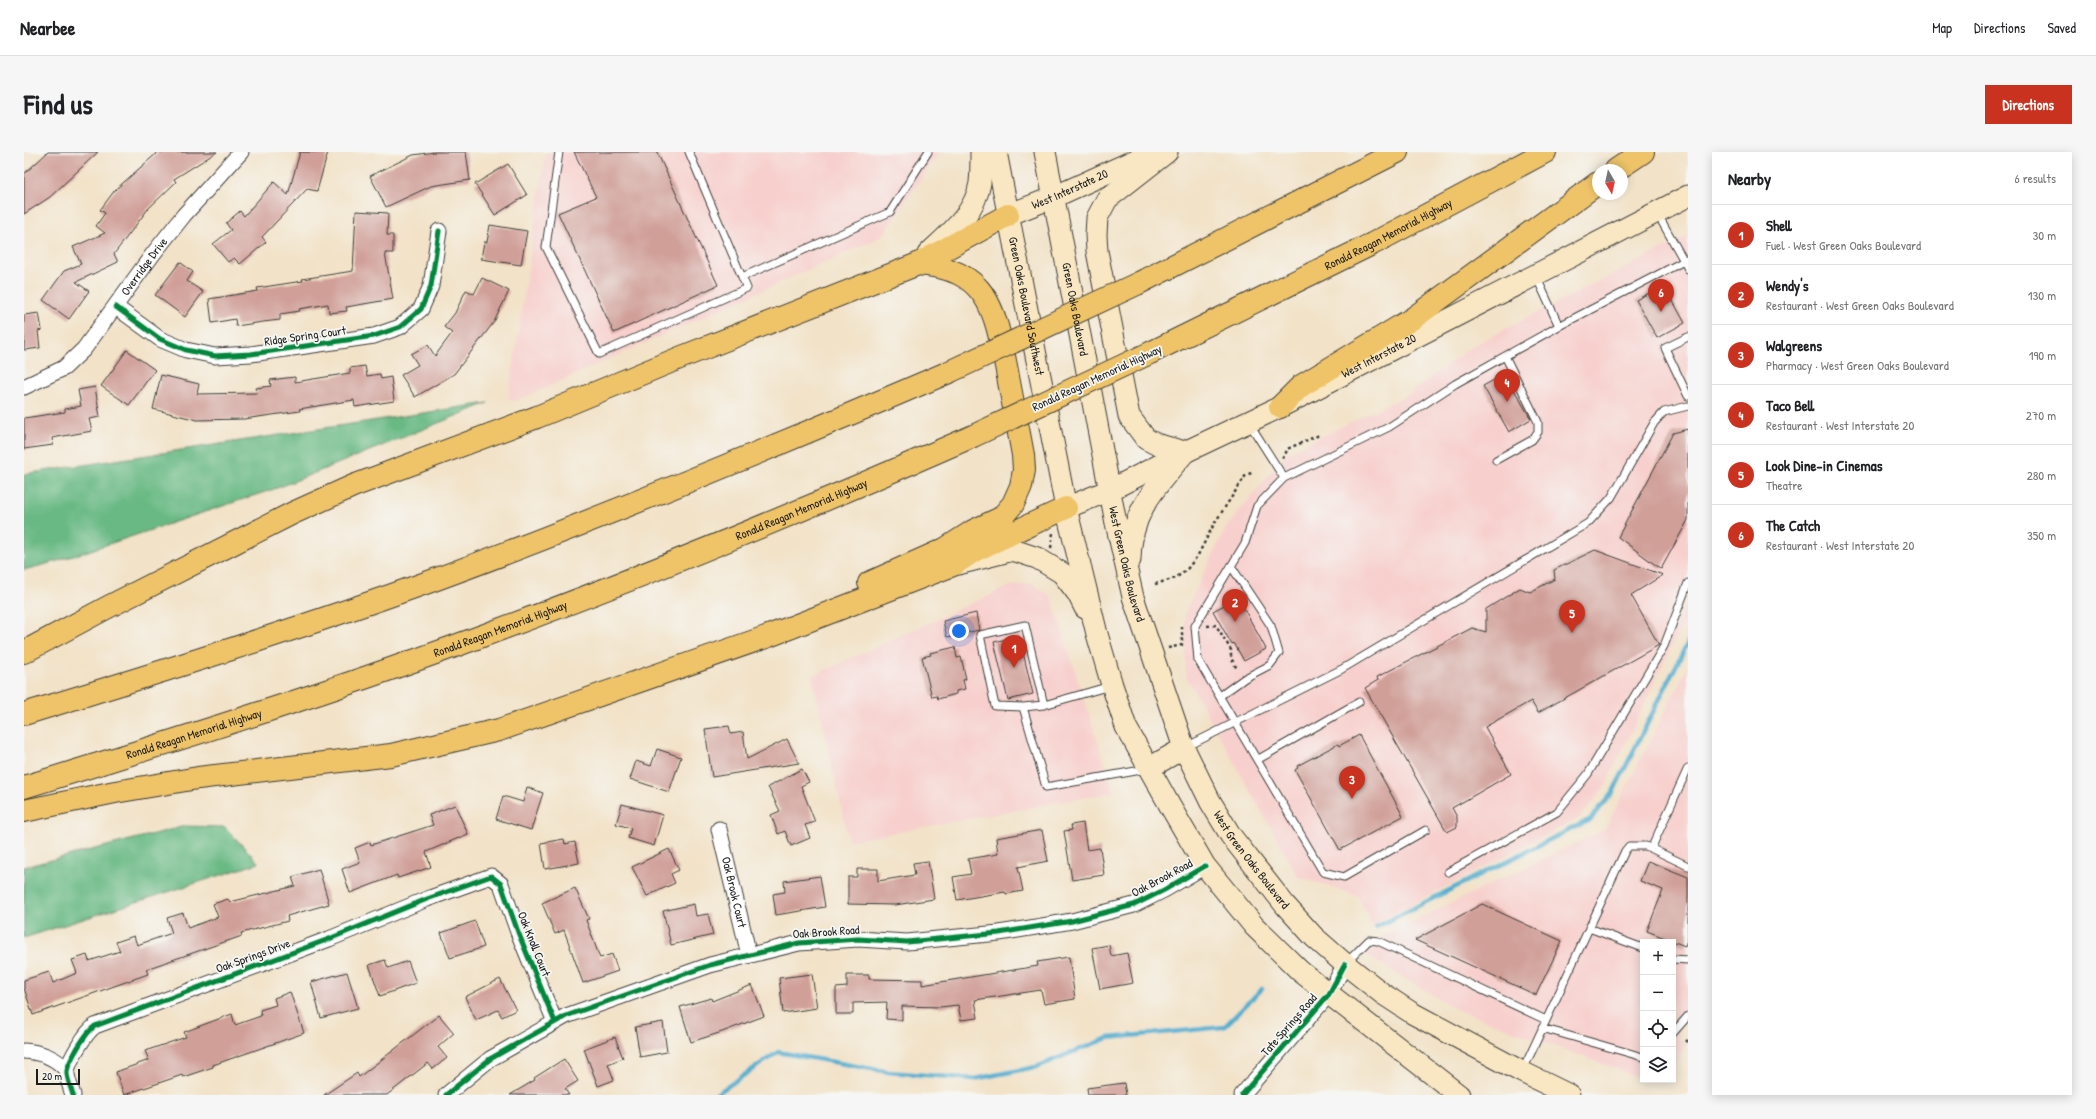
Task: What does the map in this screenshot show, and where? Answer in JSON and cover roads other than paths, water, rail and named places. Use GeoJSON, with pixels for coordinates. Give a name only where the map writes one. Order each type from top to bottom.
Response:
{"type":"FeatureCollection","features":[{"type":"Feature","properties":{"kind":"highway"},"geometry":{"type":"LineString","coordinates":[[24,714],[219,654],[431,581],[648,498],[770,449],[949,372],[1139,283],[1397,152]]}},
{"type":"Feature","properties":{"kind":"highway","name":"Ronald Reagan Memorial Highway"},"geometry":{"type":"LineString","coordinates":[[24,787],[133,754],[277,707],[500,630],[695,554],[852,489],[971,437],[1152,352],[1372,244],[1546,152]]}},
{"type":"Feature","properties":{"kind":"highway"},"geometry":{"type":"LineString","coordinates":[[1625,164],[1643,152]]}},
{"type":"Feature","properties":{"kind":"highway"},"geometry":{"type":"LineString","coordinates":[[1280,407],[1302,386],[1412,319],[1592,187]]}},
{"type":"Feature","properties":{"kind":"highway"},"geometry":{"type":"LineString","coordinates":[[24,652],[108,607],[293,513],[353,486],[537,417],[682,357],[918,264],[1008,215]]}},
{"type":"Feature","properties":{"kind":"highway"},"geometry":{"type":"LineString","coordinates":[[766,637],[792,617],[945,549],[973,531],[1001,518],[1013,504],[1021,486],[1024,470],[1023,455],[999,327],[991,306],[981,291],[969,280],[936,265],[918,264]]}},
{"type":"Feature","properties":{"kind":"highway"},"geometry":{"type":"LineString","coordinates":[[24,811],[115,792],[198,778],[391,755],[449,743],[499,730],[766,637],[953,565],[974,551],[1066,508]]}},
{"type":"Feature","properties":{"kind":"main road"},"geometry":{"type":"LineString","coordinates":[[918,264],[955,229],[970,210],[980,184],[981,152]]}},
{"type":"Feature","properties":{"kind":"main road","name":"Green Oaks Boulevard Southwest"},"geometry":{"type":"LineString","coordinates":[[996,152],[1066,508]]}},
{"type":"Feature","properties":{"kind":"main road","name":"Green Oaks Boulevard"},"geometry":{"type":"LineString","coordinates":[[1045,152],[1110,490]]}},
{"type":"Feature","properties":{"kind":"main road","name":"West Interstate 20"},"geometry":{"type":"LineString","coordinates":[[1008,215],[1054,197],[1153,152]]}},
{"type":"Feature","properties":{"kind":"main road"},"geometry":{"type":"LineString","coordinates":[[1133,597],[1130,546],[1137,518],[1154,490],[1185,452],[1156,444],[1146,439],[1130,416],[1097,251],[1097,218],[1107,199],[1167,152]]}},
{"type":"Feature","properties":{"kind":"main road","name":"West Interstate 20"},"geometry":{"type":"LineString","coordinates":[[1066,508],[1110,490],[1185,452],[1280,407],[1688,196]]}},
{"type":"Feature","properties":{"kind":"main road","name":"West Green Oaks Boulevard"},"geometry":{"type":"LineString","coordinates":[[1110,490],[1133,597],[1184,748],[1207,795],[1231,836],[1285,905],[1314,937],[1383,994],[1412,1013],[1522,1072],[1569,1095]]}},
{"type":"Feature","properties":{"kind":"main road"},"geometry":{"type":"LineString","coordinates":[[1066,508],[1097,634],[1126,727],[1205,866],[1254,926],[1300,971],[1452,1093]]}},
{"type":"Feature","properties":{"kind":"main road"},"geometry":{"type":"LineString","coordinates":[[953,565],[1013,550],[1036,558],[1062,573],[1078,594],[1097,634]]}},
{"type":"Feature","properties":{"kind":"main road"},"geometry":{"type":"LineString","coordinates":[[1149,768],[1184,748]]}},
{"type":"Feature","properties":{"kind":"street","name":"Overridge Drive"},"geometry":{"type":"LineString","coordinates":[[24,387],[64,368],[84,350],[166,237],[241,152]]}},
{"type":"Feature","properties":{"kind":"street","name":"Ridge Spring Court"},"geometry":{"type":"LineString","coordinates":[[116,307],[160,339],[186,350],[215,356],[251,354],[374,336],[400,327],[420,309],[431,286],[438,231]]}},
{"type":"Feature","properties":{"kind":"street","name":"Oak Brook Court"},"geometry":{"type":"LineString","coordinates":[[719,829],[750,955]]}},
{"type":"Feature","properties":{"kind":"street","name":"Oak Brook Road"},"geometry":{"type":"LineString","coordinates":[[446,1095],[490,1059],[566,1016],[703,967],[799,943],[858,939],[907,942],[999,933],[1072,921],[1134,905],[1164,890],[1205,866]]}},
{"type":"Feature","properties":{"kind":"street","name":"Oak Knoll Court"},"geometry":{"type":"LineString","coordinates":[[491,876],[501,884],[518,932],[555,1022]]}},
{"type":"Feature","properties":{"kind":"street","name":"Oak Springs Drive"},"geometry":{"type":"LineString","coordinates":[[67,1071],[77,1050],[90,1029],[95,1026],[329,939],[427,899],[491,876]]}},
{"type":"Feature","properties":{"kind":"street","name":"Tate Springs Road"},"geometry":{"type":"LineString","coordinates":[[1242,1095],[1329,994],[1345,964]]}},
{"type":"Feature","properties":{"kind":"street"},"geometry":{"type":"LineString","coordinates":[[24,1051],[40,1052],[63,1066],[67,1071],[73,1095]]}},
{"type":"Feature","properties":{"kind":"lane"},"geometry":{"type":"LineString","coordinates":[[559,152],[546,247],[598,354],[747,288],[689,152]]}},
{"type":"Feature","properties":{"kind":"lane"},"geometry":{"type":"LineString","coordinates":[[742,277],[890,212],[928,152]]}},
{"type":"Feature","properties":{"kind":"lane"},"geometry":{"type":"LineString","coordinates":[[1657,212],[1686,260],[1688,269]]}},
{"type":"Feature","properties":{"kind":"lane"},"geometry":{"type":"LineString","coordinates":[[1426,830],[1344,877],[1323,872],[1198,660],[1195,626],[1245,543],[1257,506],[1284,478],[1389,427],[1455,384],[1559,326],[1686,260]]}},
{"type":"Feature","properties":{"kind":"lane"},"geometry":{"type":"LineString","coordinates":[[1536,275],[1559,326]]}},
{"type":"Feature","properties":{"kind":"lane"},"geometry":{"type":"LineString","coordinates":[[1688,336],[1665,348],[1688,396]]}},
{"type":"Feature","properties":{"kind":"lane"},"geometry":{"type":"LineString","coordinates":[[1496,460],[1532,440],[1538,432],[1538,422],[1505,356]]}},
{"type":"Feature","properties":{"kind":"lane"},"geometry":{"type":"LineString","coordinates":[[1184,748],[1342,669],[1588,523],[1611,498],[1654,423],[1664,412],[1688,406]]}},
{"type":"Feature","properties":{"kind":"lane"},"geometry":{"type":"LineString","coordinates":[[1248,422],[1284,478]]}},
{"type":"Feature","properties":{"kind":"lane"},"geometry":{"type":"LineString","coordinates":[[1220,696],[1245,678],[1270,665],[1279,653],[1271,626],[1231,566]]}},
{"type":"Feature","properties":{"kind":"lane"},"geometry":{"type":"LineString","coordinates":[[1448,872],[1557,812],[1588,774],[1664,646],[1688,583]]}},
{"type":"Feature","properties":{"kind":"lane"},"geometry":{"type":"LineString","coordinates":[[1044,705],[1025,625],[980,635],[995,706],[1023,707],[1044,705],[1112,685]]}},
{"type":"Feature","properties":{"kind":"lane"},"geometry":{"type":"LineString","coordinates":[[1258,760],[1359,702]]}},
{"type":"Feature","properties":{"kind":"lane"},"geometry":{"type":"LineString","coordinates":[[1023,707],[1046,788],[1149,768]]}},
{"type":"Feature","properties":{"kind":"lane"},"geometry":{"type":"LineString","coordinates":[[1650,849],[1688,768]]}},
{"type":"Feature","properties":{"kind":"lane"},"geometry":{"type":"LineString","coordinates":[[1522,1072],[1625,850],[1629,846],[1638,845],[1688,866]]}},
{"type":"Feature","properties":{"kind":"lane"},"geometry":{"type":"LineString","coordinates":[[1589,928],[1640,947]]}},
{"type":"Feature","properties":{"kind":"lane"},"geometry":{"type":"LineString","coordinates":[[1345,964],[1369,940],[1378,941],[1546,1020]]}},
{"type":"Feature","properties":{"kind":"lane"},"geometry":{"type":"LineString","coordinates":[[1676,959],[1688,960]]}},
{"type":"Feature","properties":{"kind":"lane"},"geometry":{"type":"LineString","coordinates":[[1676,1030],[1688,1016]]}},
{"type":"Feature","properties":{"kind":"lane"},"geometry":{"type":"LineString","coordinates":[[1542,1028],[1640,1056]]}},
{"type":"Feature","properties":{"kind":"waterway"},"geometry":{"type":"LineString","coordinates":[[1376,927],[1591,819],[1613,792],[1688,642]]}},
{"type":"Feature","properties":{"kind":"waterway"},"geometry":{"type":"LineString","coordinates":[[715,1095],[778,1052],[889,1072],[974,1079],[1036,1067],[1108,1038],[1224,1027],[1262,989]]}},
{"type":"Feature","properties":{"kind":"place","name":"The Catch"},"geometry":{"type":"Point","coordinates":[1661,312]}},
{"type":"Feature","properties":{"kind":"place","name":"Taco Bell"},"geometry":{"type":"Point","coordinates":[1507,402]}},
{"type":"Feature","properties":{"kind":"place","name":"Wendy's"},"geometry":{"type":"Point","coordinates":[1235,622]}},
{"type":"Feature","properties":{"kind":"place","name":"Look Dine-in Cinemas"},"geometry":{"type":"Point","coordinates":[1572,633]}},
{"type":"Feature","properties":{"kind":"place","name":"Shell"},"geometry":{"type":"Point","coordinates":[1014,668]}},
{"type":"Feature","properties":{"kind":"place","name":"Walgreens"},"geometry":{"type":"Point","coordinates":[1352,799]}}]}
